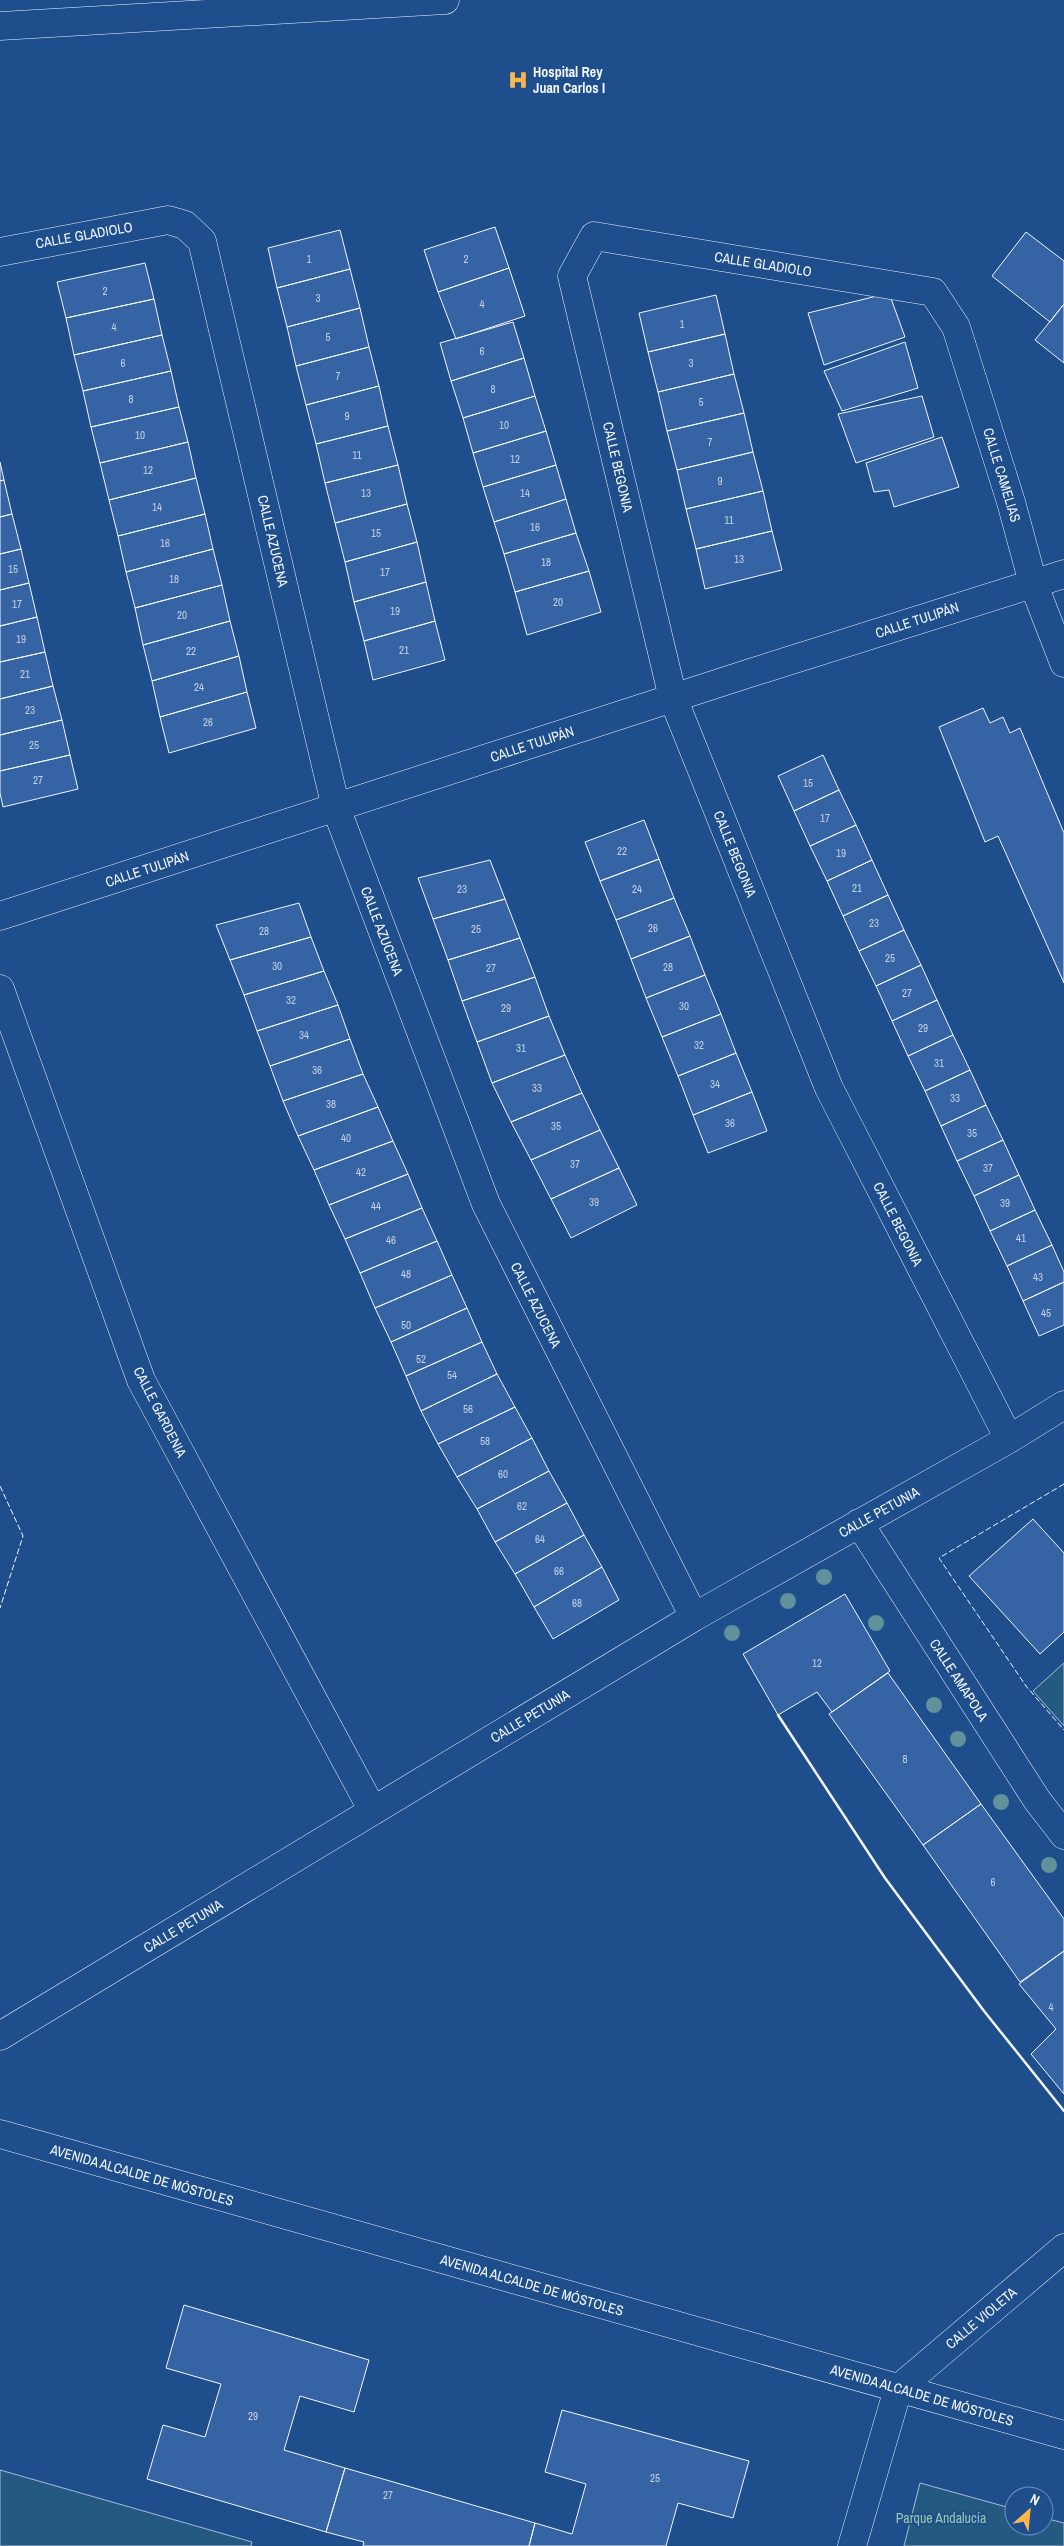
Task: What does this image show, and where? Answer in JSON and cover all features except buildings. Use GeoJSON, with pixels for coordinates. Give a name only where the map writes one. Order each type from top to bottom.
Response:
{"type":"FeatureCollection","features":[{"type":"Feature","properties":{"kind":"street"},"geometry":{"type":"LineString","coordinates":[[0,26],[445,0]]}},
{"type":"Feature","properties":{"kind":"street","name":"CALLE GLADIOLO"},"geometry":{"type":"LineString","coordinates":[[0,252],[168,220]]}},
{"type":"Feature","properties":{"kind":"street","name":"CALLE AZUCENA"},"geometry":{"type":"LineString","coordinates":[[168,220],[185,225],[202,242],[336,808],[486,1204],[694,1617]]}},
{"type":"Feature","properties":{"kind":"street","name":"CALLE GLADIOLO"},"geometry":{"type":"LineString","coordinates":[[594,236],[932,292]]}},
{"type":"Feature","properties":{"kind":"street","name":"CALLE BEGONIA"},"geometry":{"type":"LineString","coordinates":[[594,236],[572,276],[673,698],[828,1088],[1009,1439]]}},
{"type":"Feature","properties":{"kind":"street","name":"CALLE CAMELIAS"},"geometry":{"type":"LineString","coordinates":[[932,292],[956,327],[1011,502],[1034,583],[1064,663]]}},
{"type":"Feature","properties":{"kind":"street","name":"CALLE TULIPÁN"},"geometry":{"type":"LineString","coordinates":[[0,916],[673,698],[1064,574]]}},
{"type":"Feature","properties":{"kind":"street","name":"CALLE GARDENIA"},"geometry":{"type":"LineString","coordinates":[[0,989],[141,1380],[373,1811]]}},
{"type":"Feature","properties":{"kind":"street","name":"CALLE PETUNIA"},"geometry":{"type":"LineString","coordinates":[[0,2036],[694,1617],[1009,1439],[1064,1405]]}},
{"type":"Feature","properties":{"kind":"street","name":"CALLE AMAPOLA"},"geometry":{"type":"LineString","coordinates":[[859,1523],[1032,1791],[1064,1835]]}},
{"type":"Feature","properties":{"kind":"street","name":"AVENIDA ALCALDE DE MÓSTOLES"},"geometry":{"type":"LineString","coordinates":[[0,2134],[1064,2435]]}},
{"type":"Feature","properties":{"kind":"street","name":"CALLE VIOLETA"},"geometry":{"type":"LineString","coordinates":[[898,2389],[1064,2248]]}},
{"type":"Feature","properties":{"kind":"street"},"geometry":{"type":"LineString","coordinates":[[852,2546],[898,2389]]}},
{"type":"Feature","properties":{"kind":"green space"},"geometry":{"type":"Polygon","coordinates":[[[1064,1663],[1064,1726],[1033,1691],[1064,1663]]]}},
{"type":"Feature","properties":{"kind":"green space"},"geometry":{"type":"Polygon","coordinates":[[[0,2470],[252,2542],[251,2546],[0,2546],[0,2470]]]}},
{"type":"Feature","properties":{"kind":"green space","name":"Parque Andalucía"},"geometry":{"type":"Polygon","coordinates":[[[920,2483],[1004,2506],[1004,2536],[1054,2536],[1054,2520],[1064,2523],[1064,2546],[904,2546],[920,2483]]]}},
{"type":"Feature","properties":{"kind":"fence"},"geometry":{"type":"LineString","coordinates":[[1064,1484],[939,1558],[1026,1686],[1064,1730]]}},
{"type":"Feature","properties":{"kind":"fence"},"geometry":{"type":"LineString","coordinates":[[0,1486],[23,1536],[0,1608]]}},
{"type":"Feature","properties":{"kind":"wall"},"geometry":{"type":"LineString","coordinates":[[778,1715],[885,1878],[984,2011],[1064,2111]]}},
{"type":"Feature","properties":{"kind":"place","name":"Hospital Rey Juan Carlos I"},"geometry":{"type":"Point","coordinates":[518,80]}}]}
